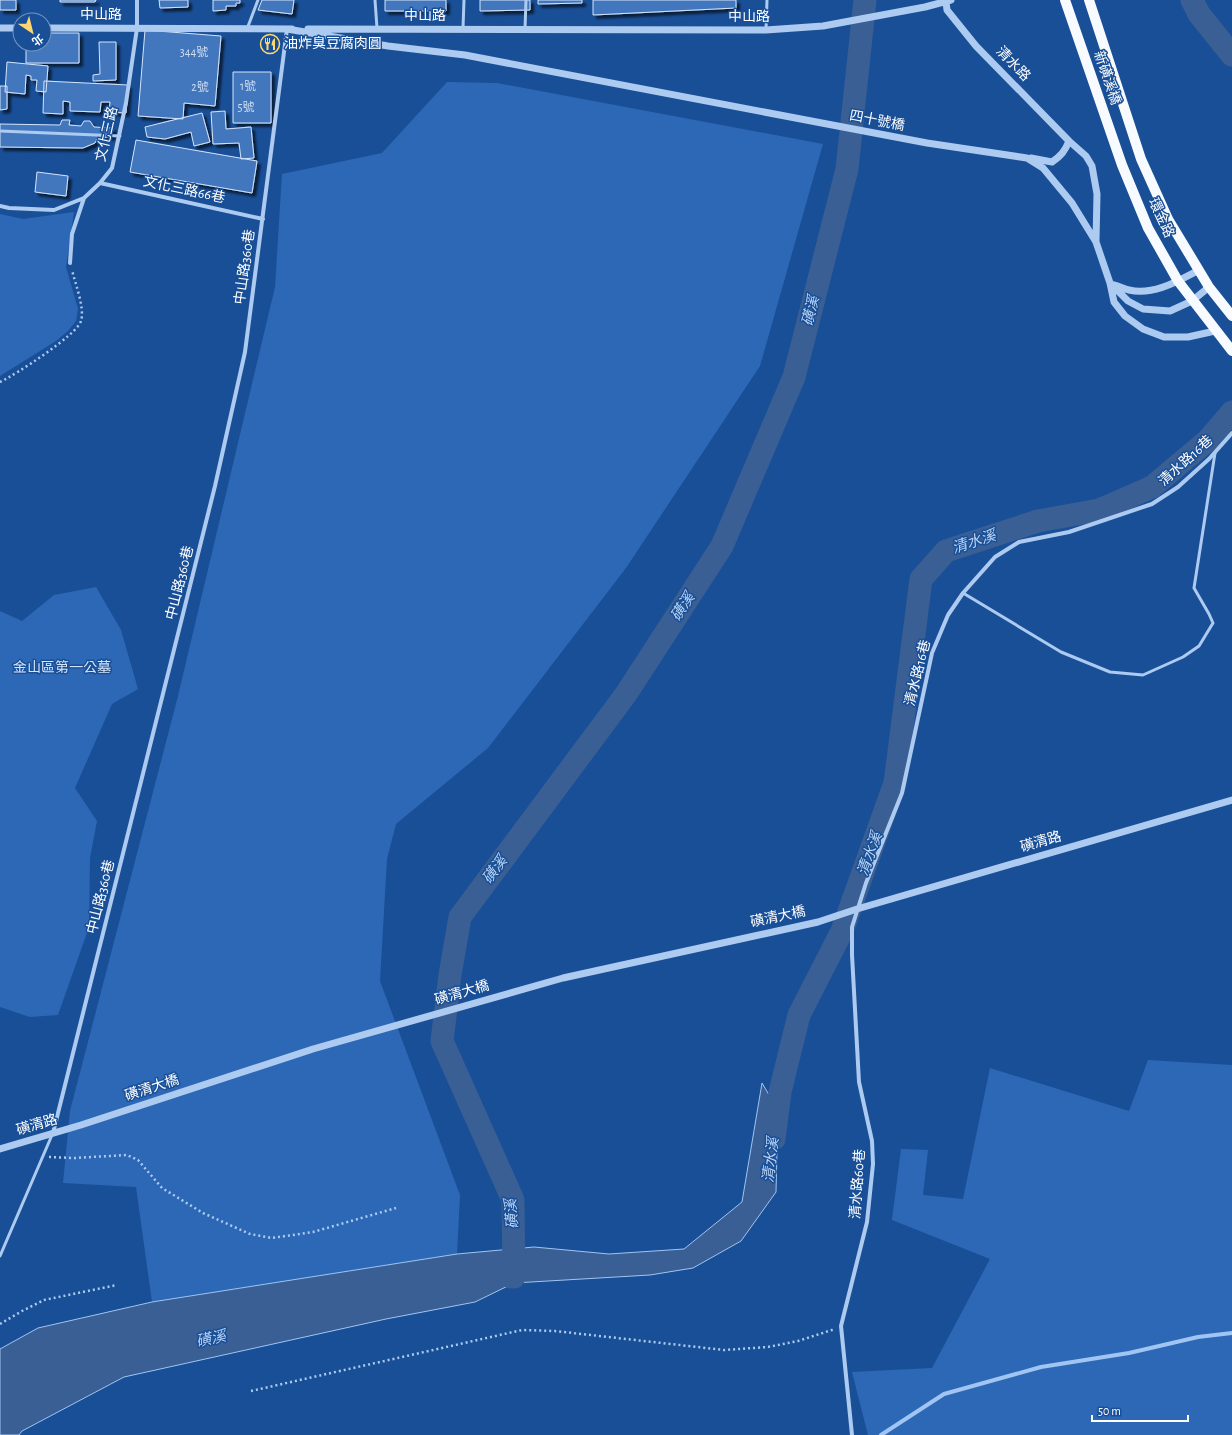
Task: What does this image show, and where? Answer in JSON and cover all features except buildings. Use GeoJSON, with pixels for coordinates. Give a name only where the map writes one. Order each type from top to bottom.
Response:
{"type":"FeatureCollection","features":[{"type":"Feature","properties":{"kind":"main road","name":"新磺溪橋"},"geometry":{"type":"LineString","coordinates":[[1065,0],[1122,165]]}},
{"type":"Feature","properties":{"kind":"main road","name":"新磺溪橋"},"geometry":{"type":"LineString","coordinates":[[1089,0],[1141,159]]}},
{"type":"Feature","properties":{"kind":"main road","name":"環金路"},"geometry":{"type":"LineString","coordinates":[[1141,159],[1168,219],[1199,270]]}},
{"type":"Feature","properties":{"kind":"main road","name":"環金路"},"geometry":{"type":"LineString","coordinates":[[1122,165],[1148,228],[1178,281]]}},
{"type":"Feature","properties":{"kind":"main road"},"geometry":{"type":"LineString","coordinates":[[1199,270],[1209,287],[1232,316]]}},
{"type":"Feature","properties":{"kind":"main road"},"geometry":{"type":"LineString","coordinates":[[1178,281],[1215,331],[1232,351]]}},
{"type":"Feature","properties":{"kind":"street","name":"文化三路"},"geometry":{"type":"LineString","coordinates":[[0,206],[9,208],[54,210],[84,198],[100,183],[112,168],[120,136],[137,28],[137,0]]}},
{"type":"Feature","properties":{"kind":"street","name":"中山路"},"geometry":{"type":"LineString","coordinates":[[52,28],[766,30],[823,26],[925,7],[948,1]]}},
{"type":"Feature","properties":{"kind":"street","name":"清水路"},"geometry":{"type":"LineString","coordinates":[[948,1],[948,10],[976,46],[1069,141],[1086,156],[1092,166],[1096,194],[1096,242]]}},
{"type":"Feature","properties":{"kind":"street"},"geometry":{"type":"LineString","coordinates":[[0,28],[12,28]]}},
{"type":"Feature","properties":{"kind":"street","name":"四十號橋"},"geometry":{"type":"LineString","coordinates":[[287,29],[388,46],[465,55],[927,143]]}},
{"type":"Feature","properties":{"kind":"street","name":"中山路360巷"},"geometry":{"type":"LineString","coordinates":[[53,1134],[215,486],[245,352],[287,29]]}},
{"type":"Feature","properties":{"kind":"street","name":"清水路"},"geometry":{"type":"LineString","coordinates":[[927,143],[1052,162],[1062,155],[1069,141]]}},
{"type":"Feature","properties":{"kind":"street","name":"清水路"},"geometry":{"type":"LineString","coordinates":[[1027,158],[1043,168],[1072,203],[1096,242],[1110,283],[1114,302],[1125,316],[1143,329],[1164,337],[1188,338],[1215,331]]}},
{"type":"Feature","properties":{"kind":"street","name":"文化三路66巷"},"geometry":{"type":"LineString","coordinates":[[100,183],[263,219]]}},
{"type":"Feature","properties":{"kind":"street"},"geometry":{"type":"LineString","coordinates":[[70,263],[72,234],[84,198]]}},
{"type":"Feature","properties":{"kind":"street"},"geometry":{"type":"LineString","coordinates":[[1110,283],[1128,290],[1148,292],[1178,281],[1199,270]]}},
{"type":"Feature","properties":{"kind":"street"},"geometry":{"type":"LineString","coordinates":[[1110,283],[1128,301],[1143,309],[1170,311],[1192,301],[1209,287]]}},
{"type":"Feature","properties":{"kind":"street","name":"清水路16巷"},"geometry":{"type":"LineString","coordinates":[[857,909],[902,793],[932,654],[948,615],[963,593],[995,557],[1019,542],[1069,532],[1152,504],[1178,487],[1215,452],[1232,433]]}},
{"type":"Feature","properties":{"kind":"street","name":"磺清路"},"geometry":{"type":"LineString","coordinates":[[857,909],[1232,800]]}},
{"type":"Feature","properties":{"kind":"street","name":"磺清大橋"},"geometry":{"type":"LineString","coordinates":[[81,1125],[313,1048],[556,980],[818,922],[857,909]]}},
{"type":"Feature","properties":{"kind":"street","name":"清水路60巷"},"geometry":{"type":"LineString","coordinates":[[852,1435],[841,1326],[867,1222],[873,1164],[872,1141],[859,1082],[855,1029],[852,927],[857,909]]}},
{"type":"Feature","properties":{"kind":"street","name":"磺清路"},"geometry":{"type":"LineString","coordinates":[[0,1149],[81,1125]]}},
{"type":"Feature","properties":{"kind":"lane"},"geometry":{"type":"LineString","coordinates":[[247,29],[258,0]]}},
{"type":"Feature","properties":{"kind":"lane"},"geometry":{"type":"LineString","coordinates":[[375,0],[377,29]]}},
{"type":"Feature","properties":{"kind":"lane"},"geometry":{"type":"LineString","coordinates":[[463,29],[464,0]]}},
{"type":"Feature","properties":{"kind":"lane"},"geometry":{"type":"LineString","coordinates":[[525,29],[526,0]]}},
{"type":"Feature","properties":{"kind":"lane"},"geometry":{"type":"LineString","coordinates":[[766,30],[767,0]]}},
{"type":"Feature","properties":{"kind":"lane"},"geometry":{"type":"LineString","coordinates":[[0,131],[120,136]]}},
{"type":"Feature","properties":{"kind":"lane"},"geometry":{"type":"LineString","coordinates":[[963,593],[1061,652],[1110,672],[1143,675],[1183,657],[1199,646],[1213,623],[1210,614],[1194,588],[1215,452]]}},
{"type":"Feature","properties":{"kind":"lane"},"geometry":{"type":"LineString","coordinates":[[0,1256],[53,1134]]}},
{"type":"Feature","properties":{"kind":"path"},"geometry":{"type":"LineString","coordinates":[[0,382],[46,353],[75,330],[81,321],[82,308],[70,263]]}},
{"type":"Feature","properties":{"kind":"path"},"geometry":{"type":"LineString","coordinates":[[43,1156],[74,1158],[127,1155],[138,1160],[162,1188],[203,1213],[250,1234],[272,1238],[313,1232],[396,1208]]}},
{"type":"Feature","properties":{"kind":"path"},"geometry":{"type":"LineString","coordinates":[[0,1324],[44,1300],[117,1286]]}},
{"type":"Feature","properties":{"kind":"path"},"geometry":{"type":"LineString","coordinates":[[251,1391],[522,1330],[555,1331],[724,1350],[768,1347],[798,1342],[841,1326]]}},
{"type":"Feature","properties":{"kind":"green space"},"geometry":{"type":"Polygon","coordinates":[[[447,82],[497,83],[823,144],[760,366],[626,568],[488,748],[396,824],[387,859],[380,981],[460,1195],[457,1254],[152,1302],[136,1187],[63,1183],[70,1111],[178,696],[275,287],[282,174],[382,153],[447,82]]]}},
{"type":"Feature","properties":{"kind":"green space"},"geometry":{"type":"Polygon","coordinates":[[[74,212],[66,267],[78,309],[76,321],[68,331],[56,341],[0,376],[0,214],[23,219],[74,212]]]}},
{"type":"Feature","properties":{"kind":"green space","name":"金山區第一公墓"},"geometry":{"type":"Polygon","coordinates":[[[96,587],[121,630],[138,689],[112,704],[75,788],[97,821],[90,858],[89,927],[58,1015],[30,1017],[0,1007],[0,611],[22,621],[54,595],[96,587]]]}},
{"type":"Feature","properties":{"kind":"green space"},"geometry":{"type":"Polygon","coordinates":[[[1148,1060],[1232,1065],[1232,1435],[868,1435],[852,1372],[932,1368],[990,1259],[892,1220],[901,1149],[928,1150],[923,1195],[963,1199],[990,1068],[1129,1111],[1148,1060]]]}},
{"type":"Feature","properties":{"kind":"water"},"geometry":{"type":"Polygon","coordinates":[[[762,1083],[778,1110],[776,1192],[741,1241],[693,1268],[650,1275],[514,1283],[475,1302],[386,1319],[124,1377],[22,1431],[19,1435],[0,1435],[0,1349],[38,1328],[152,1302],[457,1254],[534,1247],[609,1254],[684,1249],[742,1202],[762,1083]]]}},
{"type":"Feature","properties":{"kind":"waterway","name":"磺溪"},"geometry":{"type":"LineString","coordinates":[[511,1277],[514,1277],[513,1200],[442,1041],[450,975],[460,917],[626,694],[722,546],[794,377],[847,169],[865,0]]}},
{"type":"Feature","properties":{"kind":"waterway","name":"清水溪"},"geometry":{"type":"LineString","coordinates":[[1192,0],[1199,14],[1232,55]]}},
{"type":"Feature","properties":{"kind":"waterway","name":"清水溪"},"geometry":{"type":"LineString","coordinates":[[774,1139],[780,1092],[799,1015],[842,931],[895,783],[921,579],[946,551],[1038,521],[1099,510],[1152,487],[1208,440],[1232,412]]}},
{"type":"Feature","properties":{"kind":"waterway"},"geometry":{"type":"LineString","coordinates":[[881,1435],[944,1394],[1041,1367],[1129,1353],[1198,1337],[1232,1333]]}},
{"type":"Feature","properties":{"kind":"place","name":"油炸臭豆腐肉圓"},"geometry":{"type":"Point","coordinates":[270,44]}}]}
